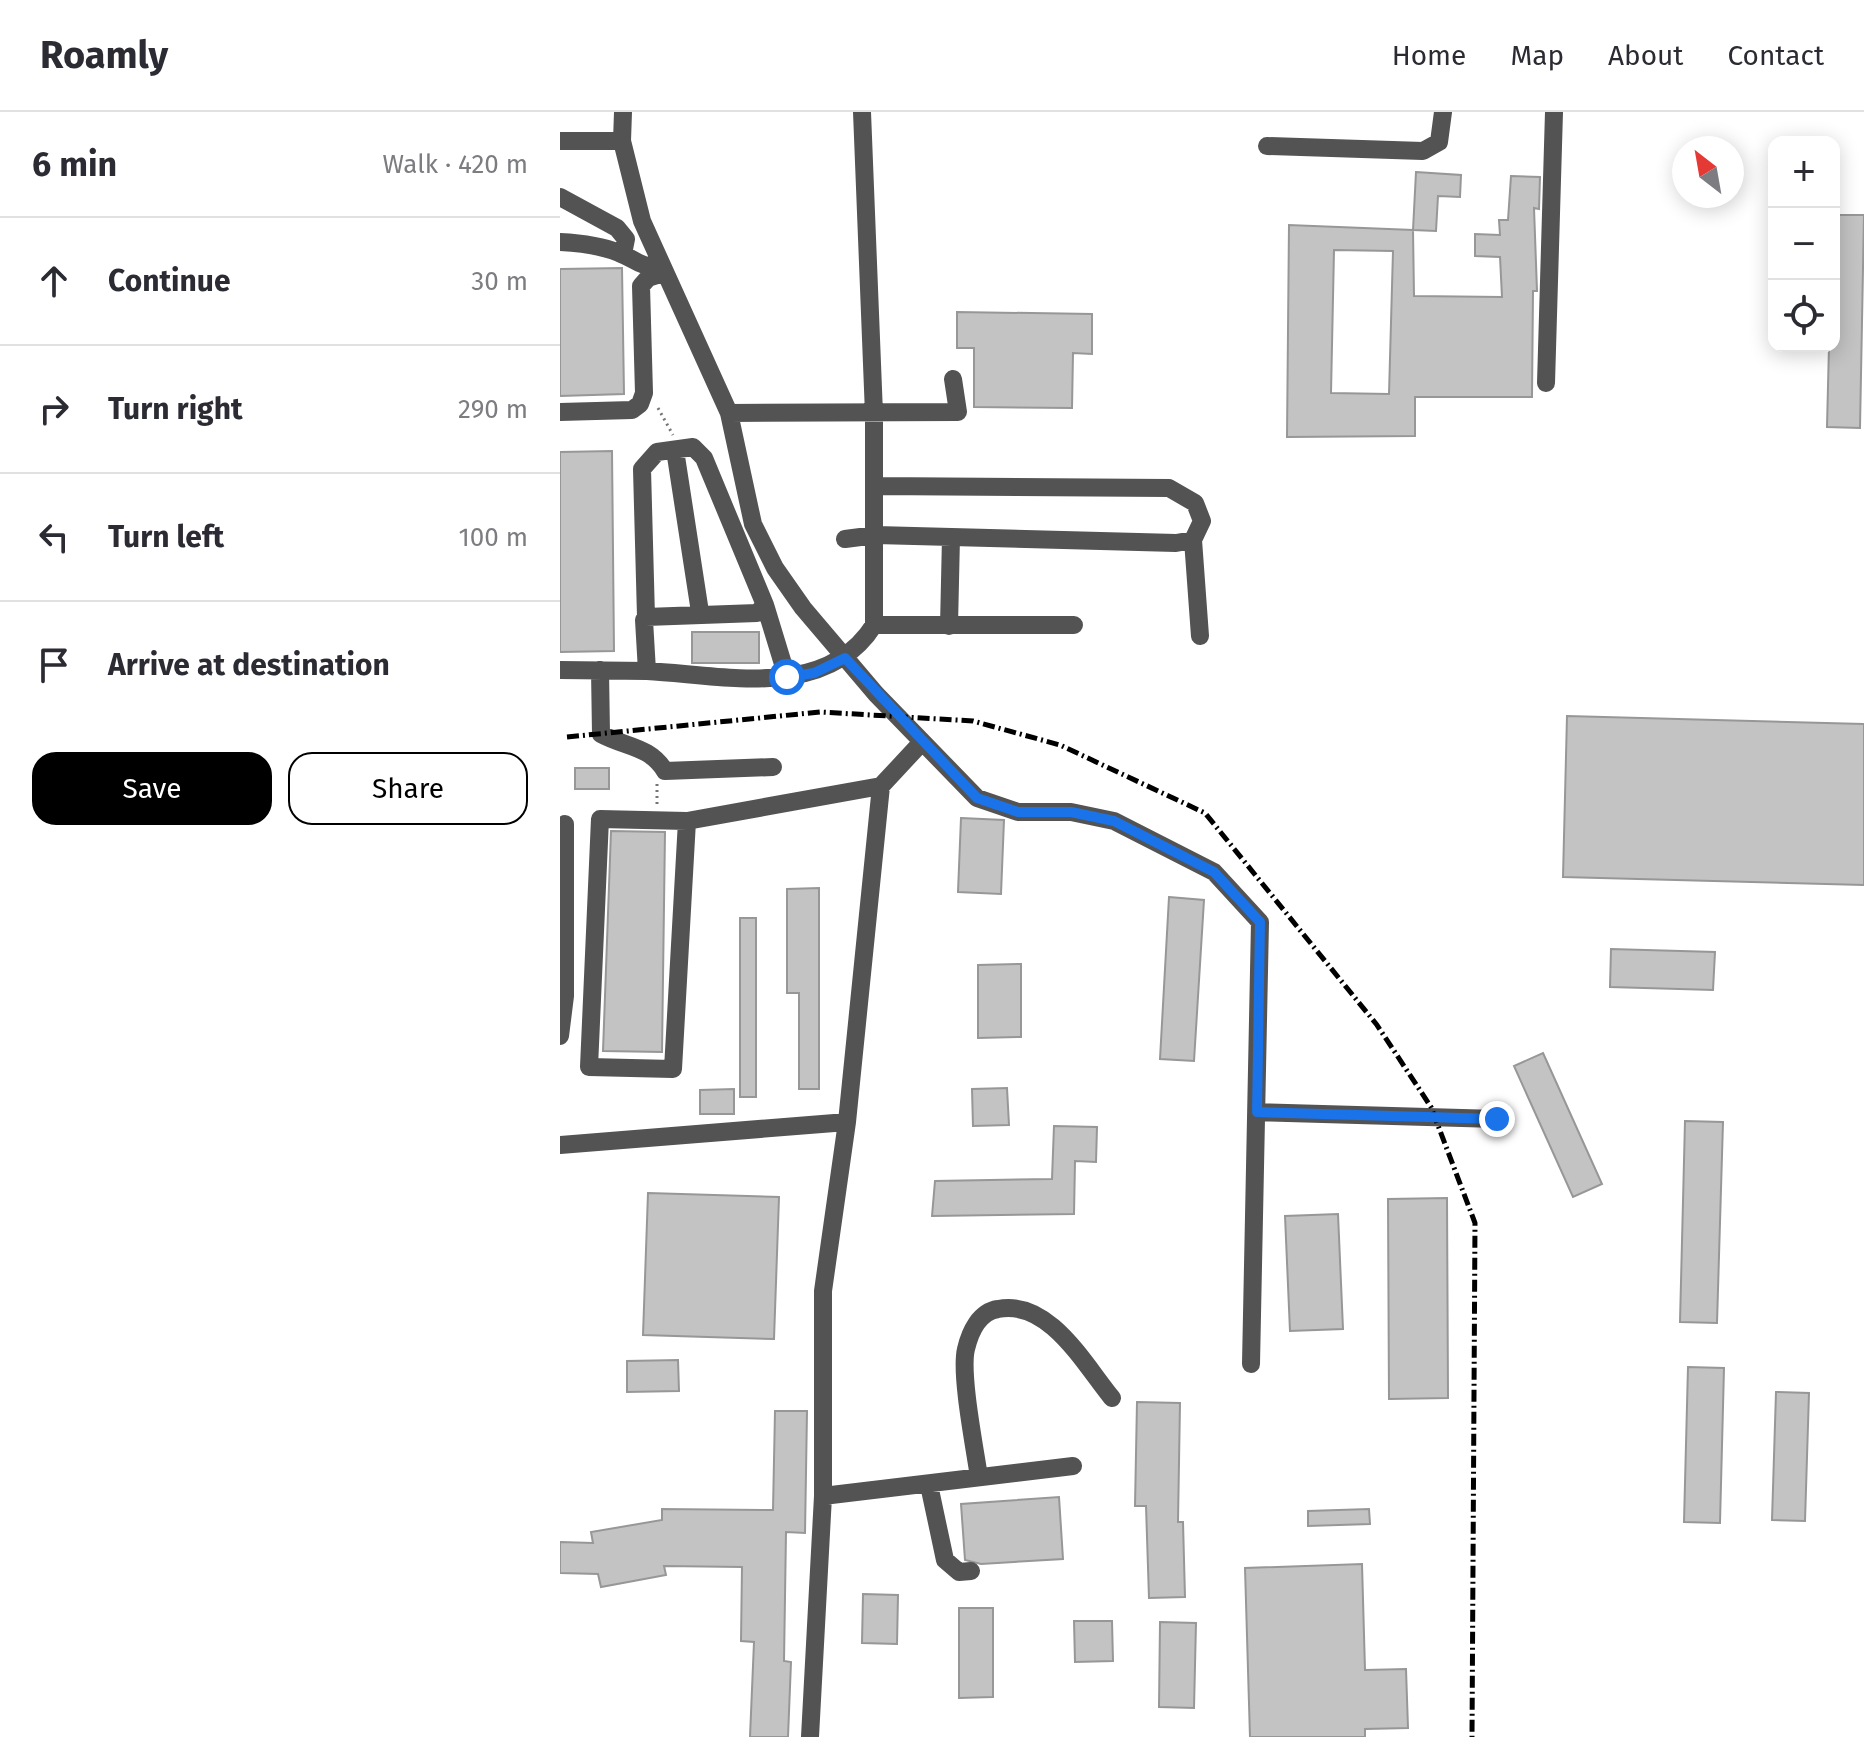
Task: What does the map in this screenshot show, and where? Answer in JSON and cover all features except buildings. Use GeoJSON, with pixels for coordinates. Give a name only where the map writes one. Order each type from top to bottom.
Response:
{"type":"FeatureCollection","features":[{"type":"Feature","properties":{"kind":"lane"},"geometry":{"type":"LineString","coordinates":[[623,112],[622,141],[642,221],[729,413],[753,524],[782,578],[845,658],[977,798],[1018,812],[1071,812],[1114,821],[1214,872],[1260,922],[1251,1364]]}},
{"type":"Feature","properties":{"kind":"lane"},"geometry":{"type":"LineString","coordinates":[[560,670],[787,677],[814,673],[845,658],[860,647],[874,625],[874,414],[862,112]]}},
{"type":"Feature","properties":{"kind":"lane"},"geometry":{"type":"LineString","coordinates":[[1267,146],[1423,151],[1439,142],[1443,112]]}},
{"type":"Feature","properties":{"kind":"lane"},"geometry":{"type":"LineString","coordinates":[[1546,383],[1554,112]]}},
{"type":"Feature","properties":{"kind":"lane"},"geometry":{"type":"LineString","coordinates":[[560,141],[622,141]]}},
{"type":"Feature","properties":{"kind":"lane"},"geometry":{"type":"LineString","coordinates":[[560,197],[617,228],[626,239],[623,254]]}},
{"type":"Feature","properties":{"kind":"lane"},"geometry":{"type":"LineString","coordinates":[[560,242],[603,247],[623,254],[637,266],[663,270]]}},
{"type":"Feature","properties":{"kind":"lane"},"geometry":{"type":"LineString","coordinates":[[560,412],[632,410],[640,404],[644,393],[641,286],[663,270]]}},
{"type":"Feature","properties":{"kind":"lane"},"geometry":{"type":"LineString","coordinates":[[729,413],[958,412],[953,379]]}},
{"type":"Feature","properties":{"kind":"lane"},"geometry":{"type":"LineString","coordinates":[[647,671],[642,469],[657,452],[693,447],[704,458],[765,605],[787,677]]}},
{"type":"Feature","properties":{"kind":"lane"},"geometry":{"type":"LineString","coordinates":[[675,450],[700,612]]}},
{"type":"Feature","properties":{"kind":"lane"},"geometry":{"type":"LineString","coordinates":[[875,486],[1169,488],[1198,507],[1202,521],[1193,540],[1200,636]]}},
{"type":"Feature","properties":{"kind":"lane"},"geometry":{"type":"LineString","coordinates":[[845,539],[876,535],[1176,543],[1193,540]]}},
{"type":"Feature","properties":{"kind":"lane"},"geometry":{"type":"LineString","coordinates":[[949,626],[951,537]]}},
{"type":"Feature","properties":{"kind":"lane"},"geometry":{"type":"LineString","coordinates":[[646,617],[700,612],[757,613],[765,605]]}},
{"type":"Feature","properties":{"kind":"lane"},"geometry":{"type":"LineString","coordinates":[[874,625],[1074,625]]}},
{"type":"Feature","properties":{"kind":"lane"},"geometry":{"type":"LineString","coordinates":[[600,670],[601,734],[640,747],[657,758],[665,771],[773,767]]}},
{"type":"Feature","properties":{"kind":"lane"},"geometry":{"type":"LineString","coordinates":[[560,1036],[563,823],[600,819],[687,821],[881,786],[922,742]]}},
{"type":"Feature","properties":{"kind":"lane"},"geometry":{"type":"LineString","coordinates":[[810,1737],[823,1496],[823,1291],[847,1122],[881,786]]}},
{"type":"Feature","properties":{"kind":"lane"},"geometry":{"type":"LineString","coordinates":[[600,819],[589,1067],[662,1070],[673,1069],[687,821]]}},
{"type":"Feature","properties":{"kind":"lane"},"geometry":{"type":"LineString","coordinates":[[1257,1112],[1497,1119]]}},
{"type":"Feature","properties":{"kind":"lane"},"geometry":{"type":"LineString","coordinates":[[560,1145],[847,1122]]}},
{"type":"Feature","properties":{"kind":"lane"},"geometry":{"type":"LineString","coordinates":[[979,1477],[965,1351],[977,1322],[988,1310],[1012,1306],[1039,1316],[1056,1329],[1112,1398]]}},
{"type":"Feature","properties":{"kind":"lane"},"geometry":{"type":"LineString","coordinates":[[823,1496],[1073,1466]]}},
{"type":"Feature","properties":{"kind":"lane"},"geometry":{"type":"LineString","coordinates":[[929,1485],[945,1560],[959,1572],[971,1571]]}},
{"type":"Feature","properties":{"kind":"path"},"geometry":{"type":"LineString","coordinates":[[644,393],[673,429],[675,450]]}},
{"type":"Feature","properties":{"kind":"path"},"geometry":{"type":"LineString","coordinates":[[657,820],[657,782],[665,771]]}},
{"type":"Feature","properties":{"kind":"railway"},"geometry":{"type":"LineString","coordinates":[[567,737],[820,712],[973,721],[1060,745],[1205,813],[1377,1025],[1431,1107],[1475,1223],[1472,1737]]}},
{"type":"Feature","properties":{"kind":"route"},"geometry":{"type":"LineString","coordinates":[[787,677],[814,673],[845,658],[977,798],[1018,812],[1071,812],[1114,821],[1167,845],[1214,872],[1260,922],[1257,1112],[1434,1114],[1497,1119]]}}]}
